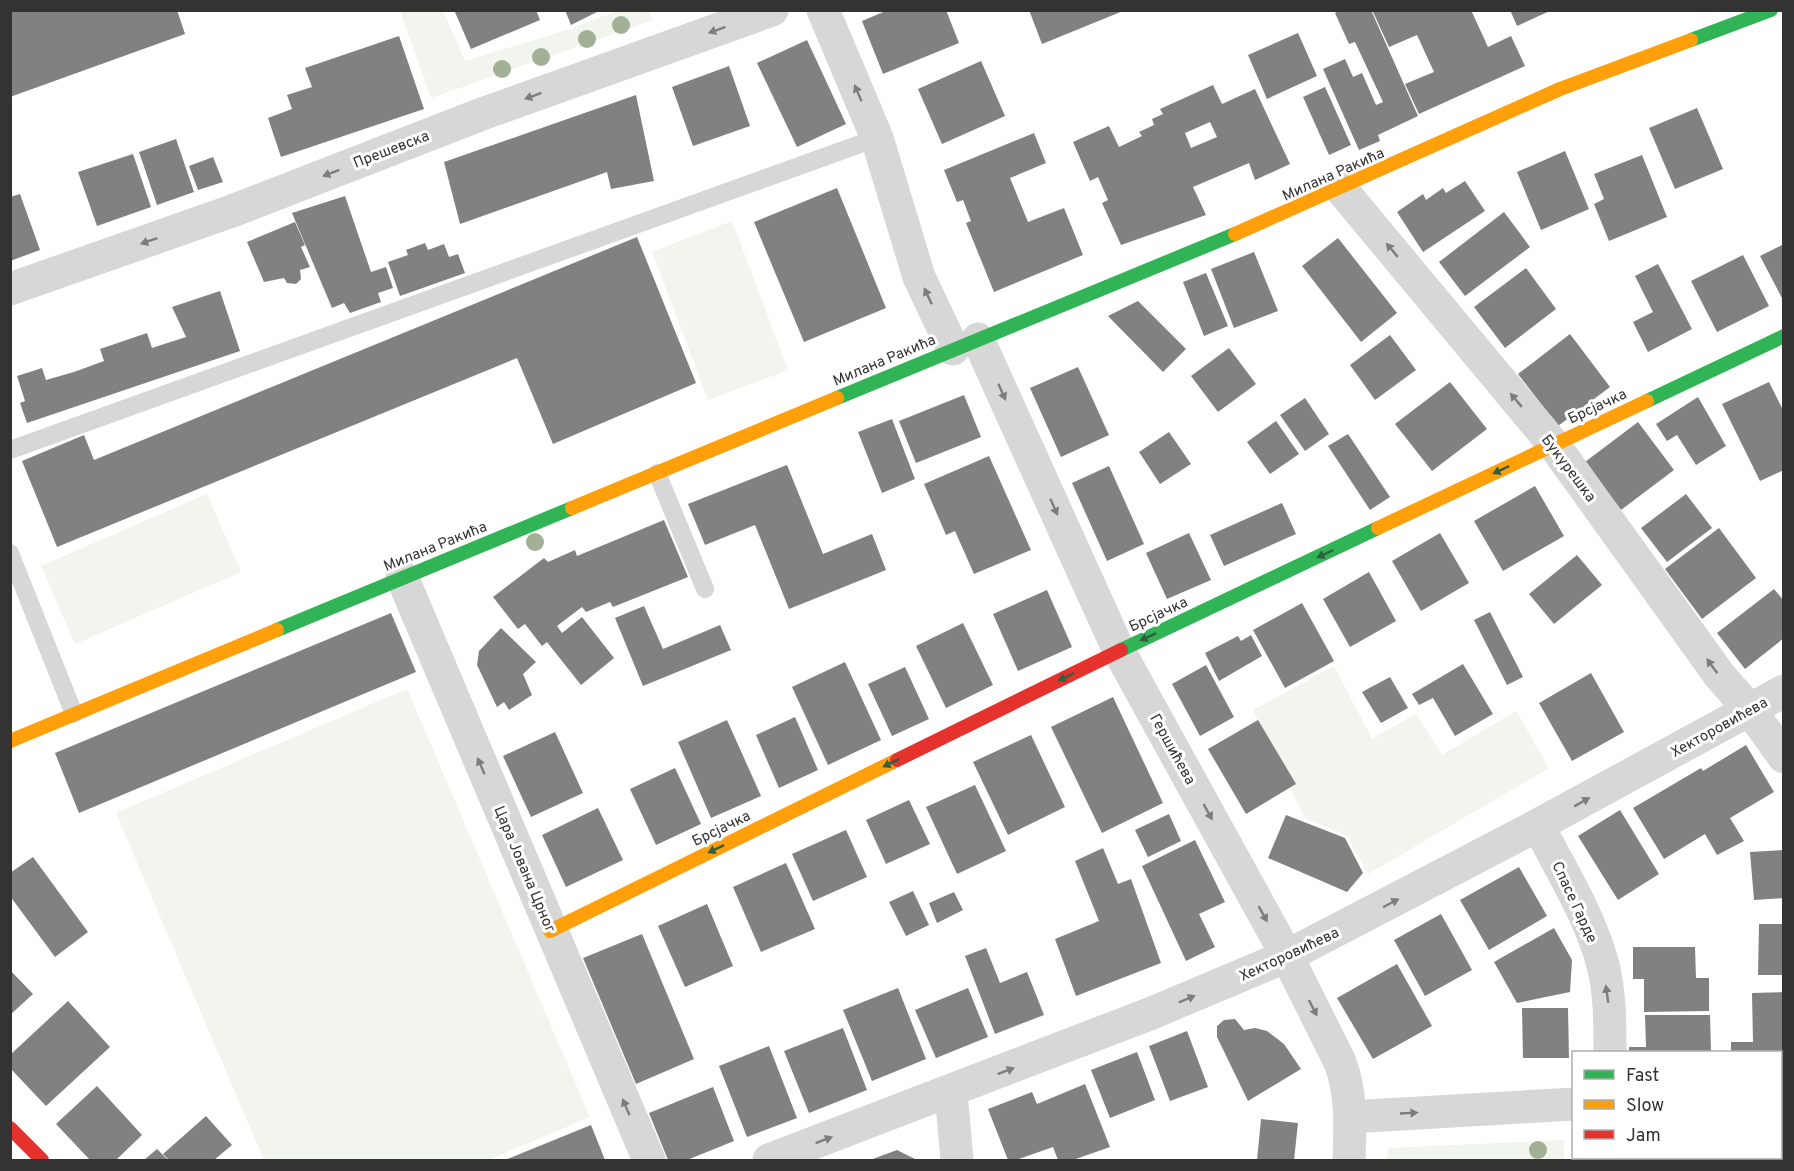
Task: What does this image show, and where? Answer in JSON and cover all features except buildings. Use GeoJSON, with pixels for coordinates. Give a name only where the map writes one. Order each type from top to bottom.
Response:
{"type":"FeatureCollection","features":[{"type":"Feature","properties":{"kind":"street","name":"Прешевска"},"geometry":{"type":"LineString","coordinates":[[10,289],[232,211],[482,114],[772,10]]}},
{"type":"Feature","properties":{"kind":"street","name":"Гершићева"},"geometry":{"type":"LineString","coordinates":[[823,10],[877,138],[919,277],[965,344],[1119,651],[1287,956],[1340,1062],[1346,1079],[1350,1117],[1348,1161]]}},
{"type":"Feature","properties":{"kind":"street","name":"Милана Ракића"},"geometry":{"type":"LineString","coordinates":[[10,741],[1341,189],[1560,89],[1771,10]]}},
{"type":"Feature","properties":{"kind":"street","name":"Букурешка"},"geometry":{"type":"LineString","coordinates":[[1341,189],[1554,445],[1720,676],[1750,710],[1784,757]]}},
{"type":"Feature","properties":{"kind":"street","name":"Брсјачка"},"geometry":{"type":"LineString","coordinates":[[550,931],[1119,651],[1784,336]]}},
{"type":"Feature","properties":{"kind":"street","name":"Цара Јована Црног"},"geometry":{"type":"LineString","coordinates":[[402,577],[649,1161]]}},
{"type":"Feature","properties":{"kind":"street","name":"Хекторовићева"},"geometry":{"type":"LineString","coordinates":[[769,1161],[1152,1013],[1287,956],[1538,825],[1784,691]]}},
{"type":"Feature","properties":{"kind":"street","name":"Спасе Гарде"},"geometry":{"type":"LineString","coordinates":[[1538,825],[1589,926],[1603,966],[1610,1015],[1610,1051]]}},
{"type":"Feature","properties":{"kind":"street"},"geometry":{"type":"LineString","coordinates":[[951,1092],[957,1161]]}},
{"type":"Feature","properties":{"kind":"street"},"geometry":{"type":"LineString","coordinates":[[1350,1117],[1572,1104]]}},
{"type":"Feature","properties":{"kind":"street"},"geometry":{"type":"LineString","coordinates":[[10,1128],[42,1161]]}},
{"type":"Feature","properties":{"kind":"lane"},"geometry":{"type":"LineString","coordinates":[[10,450],[877,138]]}},
{"type":"Feature","properties":{"kind":"lane"},"geometry":{"type":"LineString","coordinates":[[657,472],[705,589]]}},
{"type":"Feature","properties":{"kind":"lane"},"geometry":{"type":"LineString","coordinates":[[10,553],[74,714]]}},
{"type":"Feature","properties":{"kind":"shaded area"},"geometry":{"type":"Polygon","coordinates":[[[400,11],[443,11],[465,61],[570,29],[617,11],[649,11],[653,20],[431,98],[400,11]]]}},
{"type":"Feature","properties":{"kind":"shaded area"},"geometry":{"type":"Polygon","coordinates":[[[732,221],[788,370],[708,400],[652,252],[732,221]]]}},
{"type":"Feature","properties":{"kind":"shaded area"},"geometry":{"type":"Polygon","coordinates":[[[207,494],[241,572],[75,644],[41,566],[207,494]]]}},
{"type":"Feature","properties":{"kind":"shaded area"},"geometry":{"type":"Polygon","coordinates":[[[1334,666],[1372,739],[1416,714],[1442,755],[1516,711],[1549,768],[1368,874],[1347,836],[1305,818],[1253,710],[1334,666]]]}},
{"type":"Feature","properties":{"kind":"shaded area"},"geometry":{"type":"Polygon","coordinates":[[[407,689],[590,1117],[488,1160],[264,1160],[116,813],[407,689]]]}},
{"type":"Feature","properties":{"kind":"shaded area"},"geometry":{"type":"Polygon","coordinates":[[[1564,1140],[1564,1160],[1387,1160],[1388,1148],[1564,1140]]]}},
{"type":"Feature","properties":{"kind":"traffic: fast"},"geometry":{"type":"LineString","coordinates":[[1691,40],[1771,10]]}},
{"type":"Feature","properties":{"kind":"traffic: fast"},"geometry":{"type":"LineString","coordinates":[[837,398],[1235,234]]}},
{"type":"Feature","properties":{"kind":"traffic: fast"},"geometry":{"type":"LineString","coordinates":[[1647,401],[1784,336]]}},
{"type":"Feature","properties":{"kind":"traffic: fast"},"geometry":{"type":"LineString","coordinates":[[277,630],[572,508]]}},
{"type":"Feature","properties":{"kind":"traffic: fast"},"geometry":{"type":"LineString","coordinates":[[1121,650],[1378,528]]}},
{"type":"Feature","properties":{"kind":"traffic: slow"},"geometry":{"type":"LineString","coordinates":[[1235,234],[1560,89],[1691,40]]}},
{"type":"Feature","properties":{"kind":"traffic: slow"},"geometry":{"type":"LineString","coordinates":[[572,508],[837,398]]}},
{"type":"Feature","properties":{"kind":"traffic: slow"},"geometry":{"type":"LineString","coordinates":[[1378,528],[1647,401]]}},
{"type":"Feature","properties":{"kind":"traffic: slow"},"geometry":{"type":"LineString","coordinates":[[10,741],[277,630]]}},
{"type":"Feature","properties":{"kind":"traffic: slow"},"geometry":{"type":"LineString","coordinates":[[550,931],[897,760]]}},
{"type":"Feature","properties":{"kind":"traffic: jam"},"geometry":{"type":"LineString","coordinates":[[897,760],[1121,650]]}},
{"type":"Feature","properties":{"kind":"traffic: jam"},"geometry":{"type":"LineString","coordinates":[[10,1128],[42,1160]]}}]}
